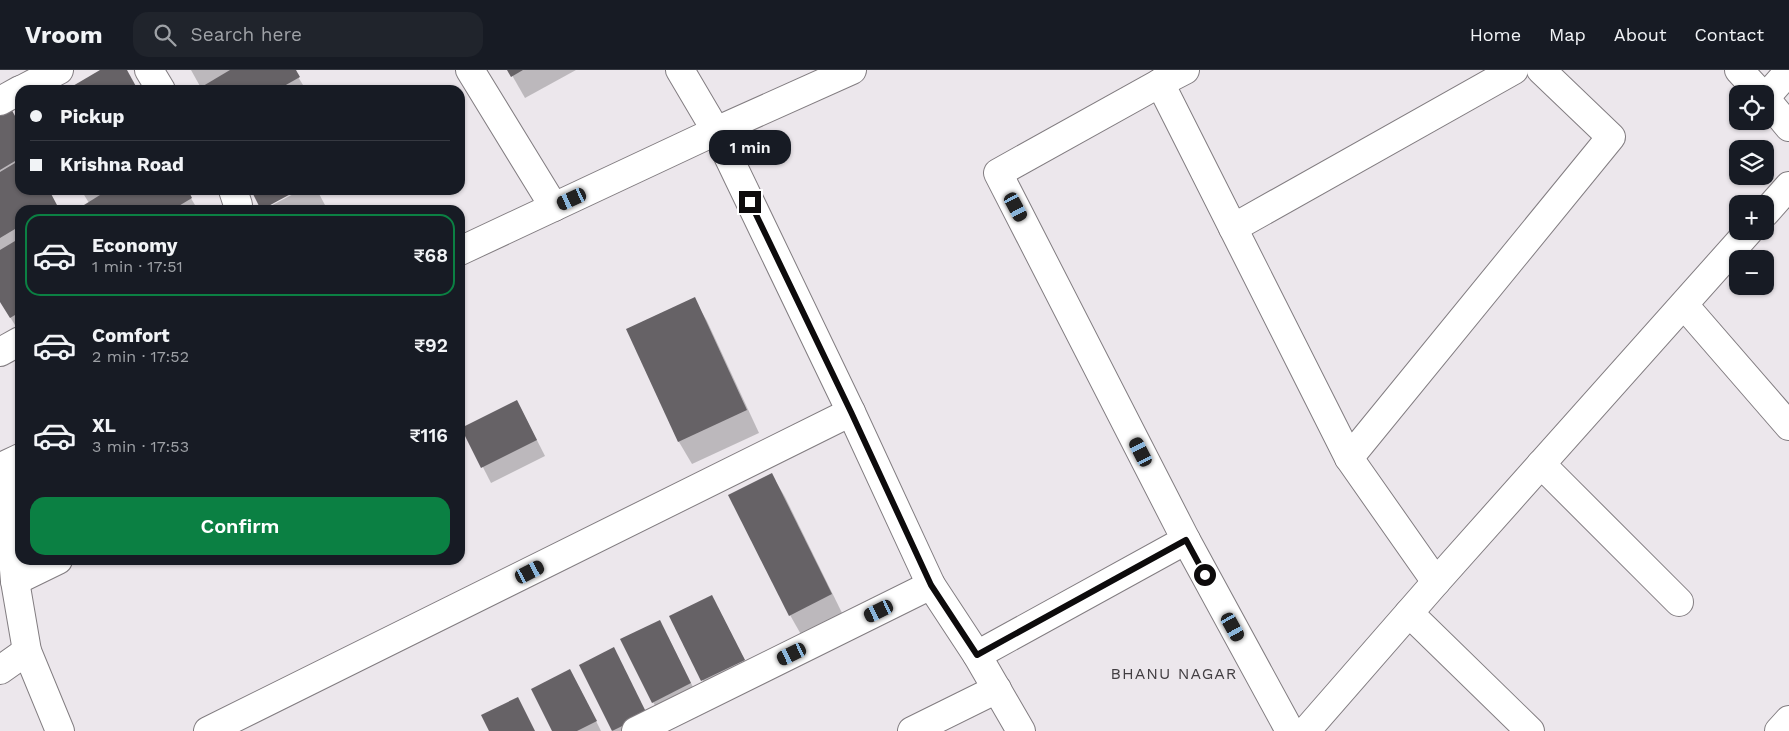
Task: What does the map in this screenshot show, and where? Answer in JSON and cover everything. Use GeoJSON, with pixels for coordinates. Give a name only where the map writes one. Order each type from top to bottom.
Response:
{"type":"FeatureCollection","features":[{"type":"Feature","properties":{"kind":"street"},"geometry":{"type":"LineString","coordinates":[[30,85],[59,70]]}},
{"type":"Feature","properties":{"kind":"street"},"geometry":{"type":"LineString","coordinates":[[149,70],[158,85]]}},
{"type":"Feature","properties":{"kind":"street"},"geometry":{"type":"LineString","coordinates":[[470,70],[554,207]]}},
{"type":"Feature","properties":{"kind":"street"},"geometry":{"type":"LineString","coordinates":[[680,70],[716,131],[851,412],[931,585],[977,655],[1021,731]]}},
{"type":"Feature","properties":{"kind":"street"},"geometry":{"type":"LineString","coordinates":[[465,250],[716,131],[852,70]]}},
{"type":"Feature","properties":{"kind":"street"},"geometry":{"type":"LineString","coordinates":[[1185,70],[998,173],[1186,540],[1290,731]]}},
{"type":"Feature","properties":{"kind":"street"},"geometry":{"type":"LineString","coordinates":[[1233,228],[1514,70]]}},
{"type":"Feature","properties":{"kind":"street"},"geometry":{"type":"LineString","coordinates":[[1349,458],[1611,137],[1541,70]]}},
{"type":"Feature","properties":{"kind":"street"},"geometry":{"type":"LineString","coordinates":[[1739,70],[1753,85]]}},
{"type":"Feature","properties":{"kind":"street"},"geometry":{"type":"LineString","coordinates":[[1774,88],[1789,71]]}},
{"type":"Feature","properties":{"kind":"street"},"geometry":{"type":"LineString","coordinates":[[1160,83],[1349,458],[1436,582]]}},
{"type":"Feature","properties":{"kind":"street"},"geometry":{"type":"LineString","coordinates":[[0,101],[15,93]]}},
{"type":"Feature","properties":{"kind":"street"},"geometry":{"type":"LineString","coordinates":[[1774,109],[1789,127]]}},
{"type":"Feature","properties":{"kind":"street"},"geometry":{"type":"LineString","coordinates":[[1774,203],[1789,186]]}},
{"type":"Feature","properties":{"kind":"street"},"geometry":{"type":"LineString","coordinates":[[1306,731],[1436,582],[1741,240]]}},
{"type":"Feature","properties":{"kind":"street"},"geometry":{"type":"LineString","coordinates":[[1684,305],[1789,426]]}},
{"type":"Feature","properties":{"kind":"street"},"geometry":{"type":"LineString","coordinates":[[0,352],[15,344]]}},
{"type":"Feature","properties":{"kind":"street"},"geometry":{"type":"LineString","coordinates":[[208,731],[851,412]]}},
{"type":"Feature","properties":{"kind":"street"},"geometry":{"type":"LineString","coordinates":[[8,459],[15,581],[27,651],[60,731]]}},
{"type":"Feature","properties":{"kind":"street"},"geometry":{"type":"LineString","coordinates":[[1541,464],[1679,602]]}},
{"type":"Feature","properties":{"kind":"street"},"geometry":{"type":"LineString","coordinates":[[977,655],[1186,540]]}},
{"type":"Feature","properties":{"kind":"street"},"geometry":{"type":"LineString","coordinates":[[15,581],[48,565]]}},
{"type":"Feature","properties":{"kind":"street"},"geometry":{"type":"LineString","coordinates":[[636,731],[931,585]]}},
{"type":"Feature","properties":{"kind":"street"},"geometry":{"type":"LineString","coordinates":[[1409,613],[1530,731]]}},
{"type":"Feature","properties":{"kind":"street"},"geometry":{"type":"LineString","coordinates":[[0,670],[27,651]]}},
{"type":"Feature","properties":{"kind":"street"},"geometry":{"type":"LineString","coordinates":[[912,731],[997,689]]}},
{"type":"Feature","properties":{"kind":"street"},"geometry":{"type":"LineString","coordinates":[[1780,731],[1789,720]]}},
{"type":"Feature","properties":{"kind":"building"},"geometry":{"type":"Polygon","coordinates":[[[100,70],[127,70],[135,85],[74,85],[100,70]]]}},
{"type":"Feature","properties":{"kind":"building"},"geometry":{"type":"Polygon","coordinates":[[[230,70],[296,70],[300,77],[286,85],[205,85],[230,70]]]}},
{"type":"Feature","properties":{"kind":"building"},"geometry":{"type":"Polygon","coordinates":[[[507,70],[523,70],[511,77],[507,70]]]}},
{"type":"Feature","properties":{"kind":"building"},"geometry":{"type":"Polygon","coordinates":[[[9,105],[15,116],[15,161],[0,170],[0,110],[9,105]]]}},
{"type":"Feature","properties":{"kind":"building"},"geometry":{"type":"Polygon","coordinates":[[[15,163],[15,195],[52,195],[57,205],[15,205],[15,229],[0,238],[0,172],[15,163]]]}},
{"type":"Feature","properties":{"kind":"building"},"geometry":{"type":"Polygon","coordinates":[[[100,195],[190,195],[192,198],[180,205],[84,205],[100,195]]]}},
{"type":"Feature","properties":{"kind":"building"},"geometry":{"type":"Polygon","coordinates":[[[254,195],[289,195],[270,205],[258,205],[254,195]]]}},
{"type":"Feature","properties":{"kind":"building"},"geometry":{"type":"Polygon","coordinates":[[[15,241],[15,315],[10,318],[0,302],[0,250],[15,241]]]}},
{"type":"Feature","properties":{"kind":"building"},"geometry":{"type":"Polygon","coordinates":[[[695,297],[747,410],[678,442],[626,329],[695,297]]]}},
{"type":"Feature","properties":{"kind":"building"},"geometry":{"type":"Polygon","coordinates":[[[517,400],[537,440],[481,468],[465,436],[465,426],[517,400]]]}},
{"type":"Feature","properties":{"kind":"building"},"geometry":{"type":"Polygon","coordinates":[[[772,473],[832,594],[789,616],[728,495],[772,473]]]}},
{"type":"Feature","properties":{"kind":"building"},"geometry":{"type":"Polygon","coordinates":[[[712,595],[745,660],[701,681],[669,616],[712,595]]]}},
{"type":"Feature","properties":{"kind":"building"},"geometry":{"type":"Polygon","coordinates":[[[660,620],[691,683],[652,703],[620,639],[660,620]]]}},
{"type":"Feature","properties":{"kind":"building"},"geometry":{"type":"Polygon","coordinates":[[[614,647],[647,714],[612,731],[579,665],[614,647]]]}},
{"type":"Feature","properties":{"kind":"building"},"geometry":{"type":"Polygon","coordinates":[[[570,669],[597,721],[577,731],[552,731],[531,689],[570,669]]]}},
{"type":"Feature","properties":{"kind":"building"},"geometry":{"type":"Polygon","coordinates":[[[518,697],[535,731],[489,731],[481,715],[518,697]]]}},
{"type":"Feature","properties":{"kind":"district","name":"BHANU NAGAR"},"geometry":{"type":"Point","coordinates":[1174,673]}},
{"type":"Feature","properties":{"kind":"route"},"geometry":{"type":"LineString","coordinates":[[750,202],[851,412],[931,585],[977,655],[1186,540],[1205,575]]}}]}
